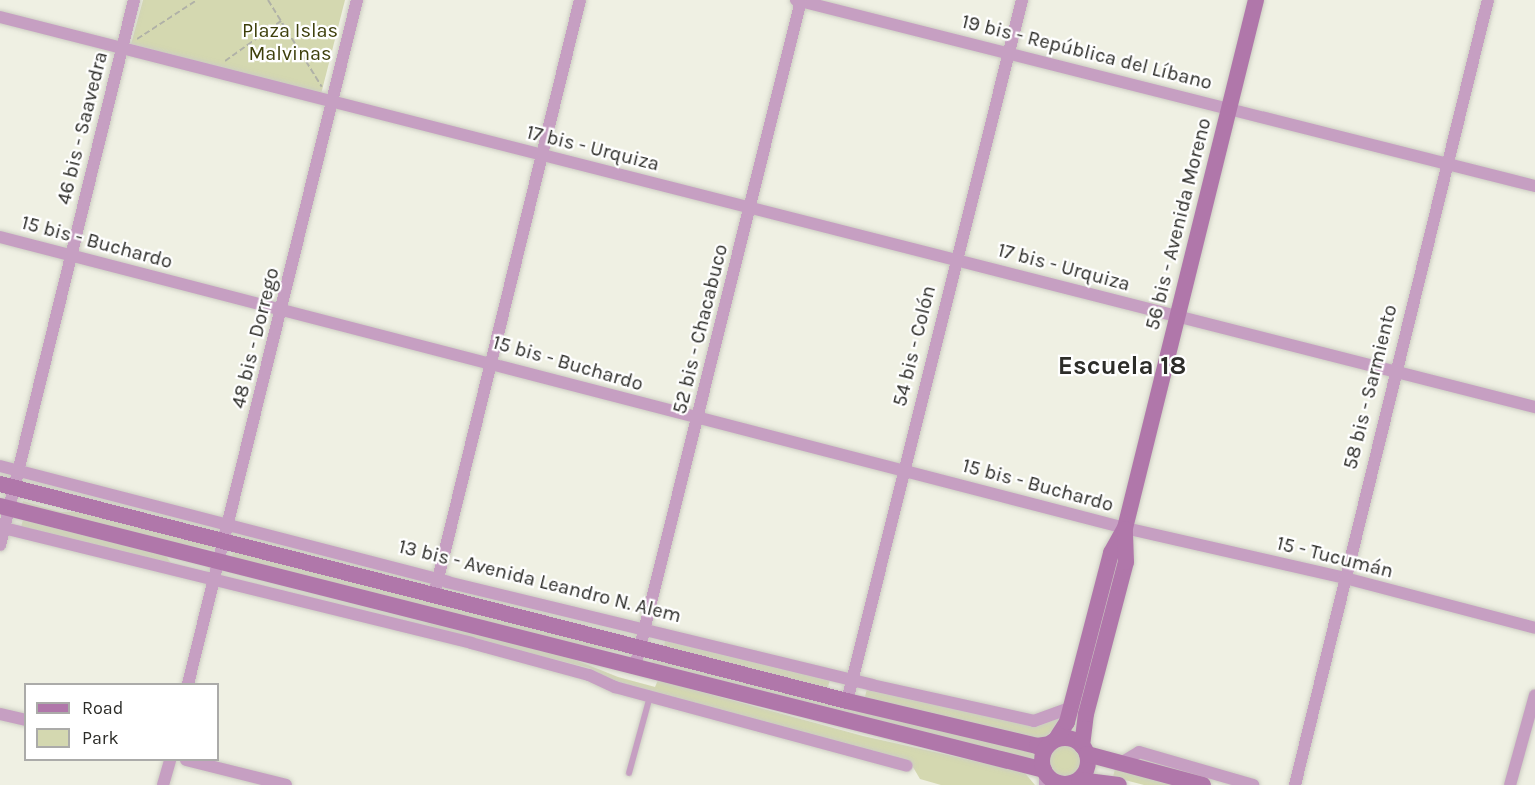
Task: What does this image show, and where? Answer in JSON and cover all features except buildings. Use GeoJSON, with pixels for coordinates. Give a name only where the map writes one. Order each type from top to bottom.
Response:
{"type":"FeatureCollection","features":[{"type":"Feature","properties":{"kind":"main road","name":"56 bis - Avenida Moreno"},"geometry":{"type":"LineString","coordinates":[[1085,750],[1086,714],[1126,562],[1125,528],[1256,0]]}},
{"type":"Feature","properties":{"kind":"main road","name":"13 bis - Avenida Leandro N. Alem"},"geometry":{"type":"LineString","coordinates":[[6,486],[223,543],[436,588],[640,646],[847,701],[1037,747],[1053,742]]}},
{"type":"Feature","properties":{"kind":"main road"},"geometry":{"type":"LineString","coordinates":[[5,507],[635,667],[1045,776],[1052,781],[1119,785]]}},
{"type":"Feature","properties":{"kind":"main road","name":"56 bis - Avenida Moreno"},"geometry":{"type":"LineString","coordinates":[[1053,742],[1070,708],[1111,553],[1125,528]]}},
{"type":"Feature","properties":{"kind":"main road"},"geometry":{"type":"LineString","coordinates":[[1045,776],[1042,759],[1053,742],[1072,739],[1085,750],[1121,763],[1203,785]]}},
{"type":"Feature","properties":{"kind":"main road"},"geometry":{"type":"LineString","coordinates":[[1072,783],[1087,769],[1085,750]]}},
{"type":"Feature","properties":{"kind":"street","name":"46 bis - Saavedra"},"geometry":{"type":"LineString","coordinates":[[0,545],[6,486],[16,470],[134,0]]}},
{"type":"Feature","properties":{"kind":"street","name":"48 bis - Dorrego"},"geometry":{"type":"LineString","coordinates":[[188,683],[357,0]]}},
{"type":"Feature","properties":{"kind":"street"},"geometry":{"type":"LineString","coordinates":[[436,588],[489,361],[580,0]]}},
{"type":"Feature","properties":{"kind":"street","name":"19 bis - República del Líbano"},"geometry":{"type":"LineString","coordinates":[[799,0],[1535,186]]}},
{"type":"Feature","properties":{"kind":"street","name":"52 bis - Chacabuco"},"geometry":{"type":"LineString","coordinates":[[635,667],[643,627],[750,209],[799,0]]}},
{"type":"Feature","properties":{"kind":"street","name":"54 bis - Colón"},"geometry":{"type":"LineString","coordinates":[[847,701],[1022,0]]}},
{"type":"Feature","properties":{"kind":"street","name":"58 bis - Sarmiento"},"geometry":{"type":"LineString","coordinates":[[1295,785],[1394,370],[1488,0]]}},
{"type":"Feature","properties":{"kind":"street","name":"17 bis - Urquiza"},"geometry":{"type":"LineString","coordinates":[[0,17],[121,50],[541,154],[1535,407]]}},
{"type":"Feature","properties":{"kind":"street","name":"15 bis - Buchardo"},"geometry":{"type":"LineString","coordinates":[[0,237],[489,361],[697,419],[1125,528]]}},
{"type":"Feature","properties":{"kind":"street","name":"13 bis - Avenida Leandro N. Alem"},"geometry":{"type":"LineString","coordinates":[[0,466],[228,524],[436,588],[643,627],[853,680],[1034,721],[1070,708]]}},
{"type":"Feature","properties":{"kind":"street"},"geometry":{"type":"LineString","coordinates":[[2,528],[471,643],[650,696],[908,766]]}},
{"type":"Feature","properties":{"kind":"street","name":"15 - Tucumán"},"geometry":{"type":"LineString","coordinates":[[1125,528],[1345,578],[1535,628]]}},
{"type":"Feature","properties":{"kind":"street"},"geometry":{"type":"LineString","coordinates":[[1510,785],[1535,695]]}},
{"type":"Feature","properties":{"kind":"street"},"geometry":{"type":"LineString","coordinates":[[0,714],[24,720]]}},
{"type":"Feature","properties":{"kind":"street"},"geometry":{"type":"LineString","coordinates":[[1121,763],[1139,752],[1253,785]]}},
{"type":"Feature","properties":{"kind":"street"},"geometry":{"type":"LineString","coordinates":[[163,785],[169,761]]}},
{"type":"Feature","properties":{"kind":"street"},"geometry":{"type":"LineString","coordinates":[[194,761],[286,785]]}},
{"type":"Feature","properties":{"kind":"lane"},"geometry":{"type":"LineString","coordinates":[[629,772],[650,696]]}},
{"type":"Feature","properties":{"kind":"path"},"geometry":{"type":"LineString","coordinates":[[121,50],[197,0]]}},
{"type":"Feature","properties":{"kind":"path"},"geometry":{"type":"LineString","coordinates":[[268,0],[332,102]]}},
{"type":"Feature","properties":{"kind":"path"},"geometry":{"type":"LineString","coordinates":[[209,72],[281,21]]}},
{"type":"Feature","properties":{"kind":"green space","name":"Plaza Islas Malvinas"},"geometry":{"type":"Polygon","coordinates":[[[143,0],[345,0],[321,94],[131,44],[143,0]]]}},
{"type":"Feature","properties":{"kind":"green space"},"geometry":{"type":"Polygon","coordinates":[[[23,501],[61,512],[77,512],[214,546],[213,550],[156,539],[22,505],[23,501]]]}},
{"type":"Feature","properties":{"kind":"green space"},"geometry":{"type":"Polygon","coordinates":[[[23,520],[166,556],[171,563],[21,527],[23,520]]]}},
{"type":"Feature","properties":{"kind":"green space"},"geometry":{"type":"Polygon","coordinates":[[[233,552],[627,648],[626,653],[570,644],[232,558],[233,552]]]}},
{"type":"Feature","properties":{"kind":"green space"},"geometry":{"type":"Polygon","coordinates":[[[424,622],[568,657],[618,677],[655,687],[658,680],[863,736],[1024,772],[1035,785],[941,785],[920,779],[910,762],[614,681],[589,668],[441,631],[424,622]]]}},
{"type":"Feature","properties":{"kind":"green space"},"geometry":{"type":"Polygon","coordinates":[[[665,641],[830,679],[827,691],[664,647],[665,641]]]}},
{"type":"Feature","properties":{"kind":"green space"},"geometry":{"type":"Polygon","coordinates":[[[653,657],[1035,752],[1033,760],[651,665],[653,657]]]}},
{"type":"Feature","properties":{"kind":"green space"},"geometry":{"type":"Polygon","coordinates":[[[867,689],[1036,727],[1059,718],[1052,731],[1044,738],[1034,738],[864,700],[867,689]]]}},
{"type":"Feature","properties":{"kind":"green space"},"geometry":{"type":"Polygon","coordinates":[[[1065,746],[1076,751],[1081,762],[1076,773],[1065,778],[1054,773],[1049,762],[1054,751],[1065,746]]]}},
{"type":"Feature","properties":{"kind":"green space"},"geometry":{"type":"Polygon","coordinates":[[[1115,769],[1175,785],[1144,785],[1113,777],[1115,769]]]}},
{"type":"Feature","properties":{"kind":"district","name":"Escuela 18"},"geometry":{"type":"Point","coordinates":[1122,366]}}]}
